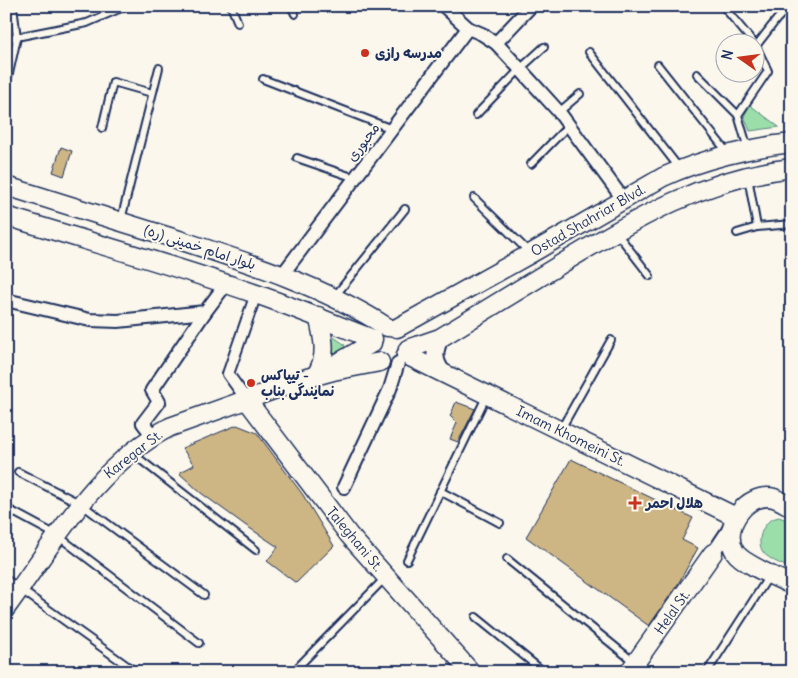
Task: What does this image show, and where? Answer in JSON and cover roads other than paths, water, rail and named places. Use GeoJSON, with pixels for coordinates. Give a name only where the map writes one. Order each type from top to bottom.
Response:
{"type":"FeatureCollection","features":[{"type":"Feature","properties":{"kind":"main road","name":"Ostad Shahriar Blvd."},"geometry":{"type":"LineString","coordinates":[[392,328],[530,254],[623,199],[680,169],[748,151],[792,143]]}},
{"type":"Feature","properties":{"kind":"main road","name":"Ostad Shahriar Blvd."},"geometry":{"type":"LineString","coordinates":[[404,356],[440,338],[635,220],[676,200],[710,187],[748,176],[792,168]]}},
{"type":"Feature","properties":{"kind":"main road","name":"بلوار امام خمینی (ره)"},"geometry":{"type":"LineString","coordinates":[[6,186],[236,258],[282,275],[334,298],[392,328]]}},
{"type":"Feature","properties":{"kind":"main road","name":"بلوار امام خمینی (ره)"},"geometry":{"type":"LineString","coordinates":[[6,216],[256,294],[318,316],[372,341]]}},
{"type":"Feature","properties":{"kind":"main road"},"geometry":{"type":"LineString","coordinates":[[315,376],[322,364],[324,346],[318,316]]}},
{"type":"Feature","properties":{"kind":"main road"},"geometry":{"type":"LineString","coordinates":[[315,376],[372,341],[379,331],[392,328],[404,333],[408,341],[404,356],[388,365],[380,362],[374,356],[371,347],[372,341]]}},
{"type":"Feature","properties":{"kind":"main road","name":"Imam Khomeini St."},"geometry":{"type":"LineString","coordinates":[[404,356],[442,372],[561,430],[735,520]]}},
{"type":"Feature","properties":{"kind":"main road"},"geometry":{"type":"LineString","coordinates":[[315,376],[380,362]]}},
{"type":"Feature","properties":{"kind":"main road","name":"Karegar St."},"geometry":{"type":"LineString","coordinates":[[6,608],[14,584],[58,536],[104,476],[131,452],[153,436],[170,427],[315,376]]}},
{"type":"Feature","properties":{"kind":"main road","name":"Taleghani St."},"geometry":{"type":"LineString","coordinates":[[246,399],[349,535],[464,667]]}},
{"type":"Feature","properties":{"kind":"main road"},"geometry":{"type":"LineString","coordinates":[[792,507],[774,498],[761,498],[750,503],[740,511],[735,520],[731,535],[732,547],[740,558],[792,585]]}},
{"type":"Feature","properties":{"kind":"main road","name":"Helal St."},"geometry":{"type":"LineString","coordinates":[[633,668],[713,553]]}},
{"type":"Feature","properties":{"kind":"street"},"geometry":{"type":"LineString","coordinates":[[496,44],[531,6]]}},
{"type":"Feature","properties":{"kind":"street"},"geometry":{"type":"LineString","coordinates":[[445,7],[468,28],[482,34],[496,44],[559,112],[623,199],[635,220]]}},
{"type":"Feature","properties":{"kind":"street","name":"محبوری"},"geometry":{"type":"LineString","coordinates":[[282,275],[468,28]]}},
{"type":"Feature","properties":{"kind":"street"},"geometry":{"type":"LineString","coordinates":[[153,436],[143,423],[159,402],[152,390],[226,284]]}},
{"type":"Feature","properties":{"kind":"street"},"geometry":{"type":"LineString","coordinates":[[246,399],[228,374],[256,294]]}},
{"type":"Feature","properties":{"kind":"street"},"geometry":{"type":"LineString","coordinates":[[6,300],[90,320],[118,321],[205,312]]}},
{"type":"Feature","properties":{"kind":"street"},"geometry":{"type":"LineString","coordinates":[[440,338],[436,345],[434,356],[442,372]]}},
{"type":"Feature","properties":{"kind":"street"},"geometry":{"type":"LineString","coordinates":[[344,487],[404,356]]}},
{"type":"Feature","properties":{"kind":"street"},"geometry":{"type":"LineString","coordinates":[[713,553],[735,520]]}},
{"type":"Feature","properties":{"kind":"street"},"geometry":{"type":"LineString","coordinates":[[713,553],[727,551],[735,553]]}},
{"type":"Feature","properties":{"kind":"lane"},"geometry":{"type":"LineString","coordinates":[[6,86],[17,38],[12,6]]}},
{"type":"Feature","properties":{"kind":"lane"},"geometry":{"type":"LineString","coordinates":[[6,39],[87,23],[126,6]]}},
{"type":"Feature","properties":{"kind":"lane"},"geometry":{"type":"LineString","coordinates":[[232,6],[238,22]]}},
{"type":"Feature","properties":{"kind":"lane"},"geometry":{"type":"LineString","coordinates":[[291,6],[295,14]]}},
{"type":"Feature","properties":{"kind":"lane"},"geometry":{"type":"LineString","coordinates":[[723,6],[744,32]]}},
{"type":"Feature","properties":{"kind":"lane"},"geometry":{"type":"LineString","coordinates":[[766,32],[790,6]]}},
{"type":"Feature","properties":{"kind":"lane"},"geometry":{"type":"LineString","coordinates":[[476,115],[544,47]]}},
{"type":"Feature","properties":{"kind":"lane"},"geometry":{"type":"LineString","coordinates":[[589,52],[680,169]]}},
{"type":"Feature","properties":{"kind":"lane"},"geometry":{"type":"LineString","coordinates":[[658,65],[730,156]]}},
{"type":"Feature","properties":{"kind":"lane"},"geometry":{"type":"LineString","coordinates":[[121,222],[159,68]]}},
{"type":"Feature","properties":{"kind":"lane"},"geometry":{"type":"LineString","coordinates":[[697,74],[738,115],[748,151]]}},
{"type":"Feature","properties":{"kind":"lane"},"geometry":{"type":"LineString","coordinates":[[263,79],[392,129]]}},
{"type":"Feature","properties":{"kind":"lane"},"geometry":{"type":"LineString","coordinates":[[102,128],[113,82],[152,93]]}},
{"type":"Feature","properties":{"kind":"lane"},"geometry":{"type":"LineString","coordinates":[[738,115],[760,82]]}},
{"type":"Feature","properties":{"kind":"lane"},"geometry":{"type":"LineString","coordinates":[[559,112],[580,94]]}},
{"type":"Feature","properties":{"kind":"lane"},"geometry":{"type":"LineString","coordinates":[[531,164],[569,125]]}},
{"type":"Feature","properties":{"kind":"lane"},"geometry":{"type":"LineString","coordinates":[[297,158],[355,178]]}},
{"type":"Feature","properties":{"kind":"lane"},"geometry":{"type":"LineString","coordinates":[[748,176],[757,227]]}},
{"type":"Feature","properties":{"kind":"lane"},"geometry":{"type":"LineString","coordinates":[[474,198],[530,254]]}},
{"type":"Feature","properties":{"kind":"lane"},"geometry":{"type":"LineString","coordinates":[[334,298],[404,209]]}},
{"type":"Feature","properties":{"kind":"lane"},"geometry":{"type":"LineString","coordinates":[[737,233],[757,227],[792,224]]}},
{"type":"Feature","properties":{"kind":"lane"},"geometry":{"type":"LineString","coordinates":[[616,232],[650,276]]}},
{"type":"Feature","properties":{"kind":"lane"},"geometry":{"type":"LineString","coordinates":[[561,430],[612,340]]}},
{"type":"Feature","properties":{"kind":"lane"},"geometry":{"type":"LineString","coordinates":[[407,560],[487,394]]}},
{"type":"Feature","properties":{"kind":"lane"},"geometry":{"type":"LineString","coordinates":[[131,452],[256,550]]}},
{"type":"Feature","properties":{"kind":"lane"},"geometry":{"type":"LineString","coordinates":[[18,472],[81,504],[204,595]]}},
{"type":"Feature","properties":{"kind":"lane"},"geometry":{"type":"LineString","coordinates":[[440,491],[500,524]]}},
{"type":"Feature","properties":{"kind":"lane"},"geometry":{"type":"LineString","coordinates":[[6,508],[58,536],[199,643]]}},
{"type":"Feature","properties":{"kind":"lane"},"geometry":{"type":"LineString","coordinates":[[507,559],[633,668]]}},
{"type":"Feature","properties":{"kind":"lane"},"geometry":{"type":"LineString","coordinates":[[707,672],[770,574]]}},
{"type":"Feature","properties":{"kind":"lane"},"geometry":{"type":"LineString","coordinates":[[293,672],[386,576]]}},
{"type":"Feature","properties":{"kind":"lane"},"geometry":{"type":"LineString","coordinates":[[14,584],[136,672]]}},
{"type":"Feature","properties":{"kind":"lane"},"geometry":{"type":"LineString","coordinates":[[476,617],[544,672]]}},
{"type":"Feature","properties":{"kind":"place","name":"مدرسه رازی"},"geometry":{"type":"Point","coordinates":[365,53]}},
{"type":"Feature","properties":{"kind":"place","name":"تیپاکس - نمایندگی بناب"},"geometry":{"type":"Point","coordinates":[251,383]}},
{"type":"Feature","properties":{"kind":"place","name":"هلال احمر"},"geometry":{"type":"Point","coordinates":[635,503]}}]}
